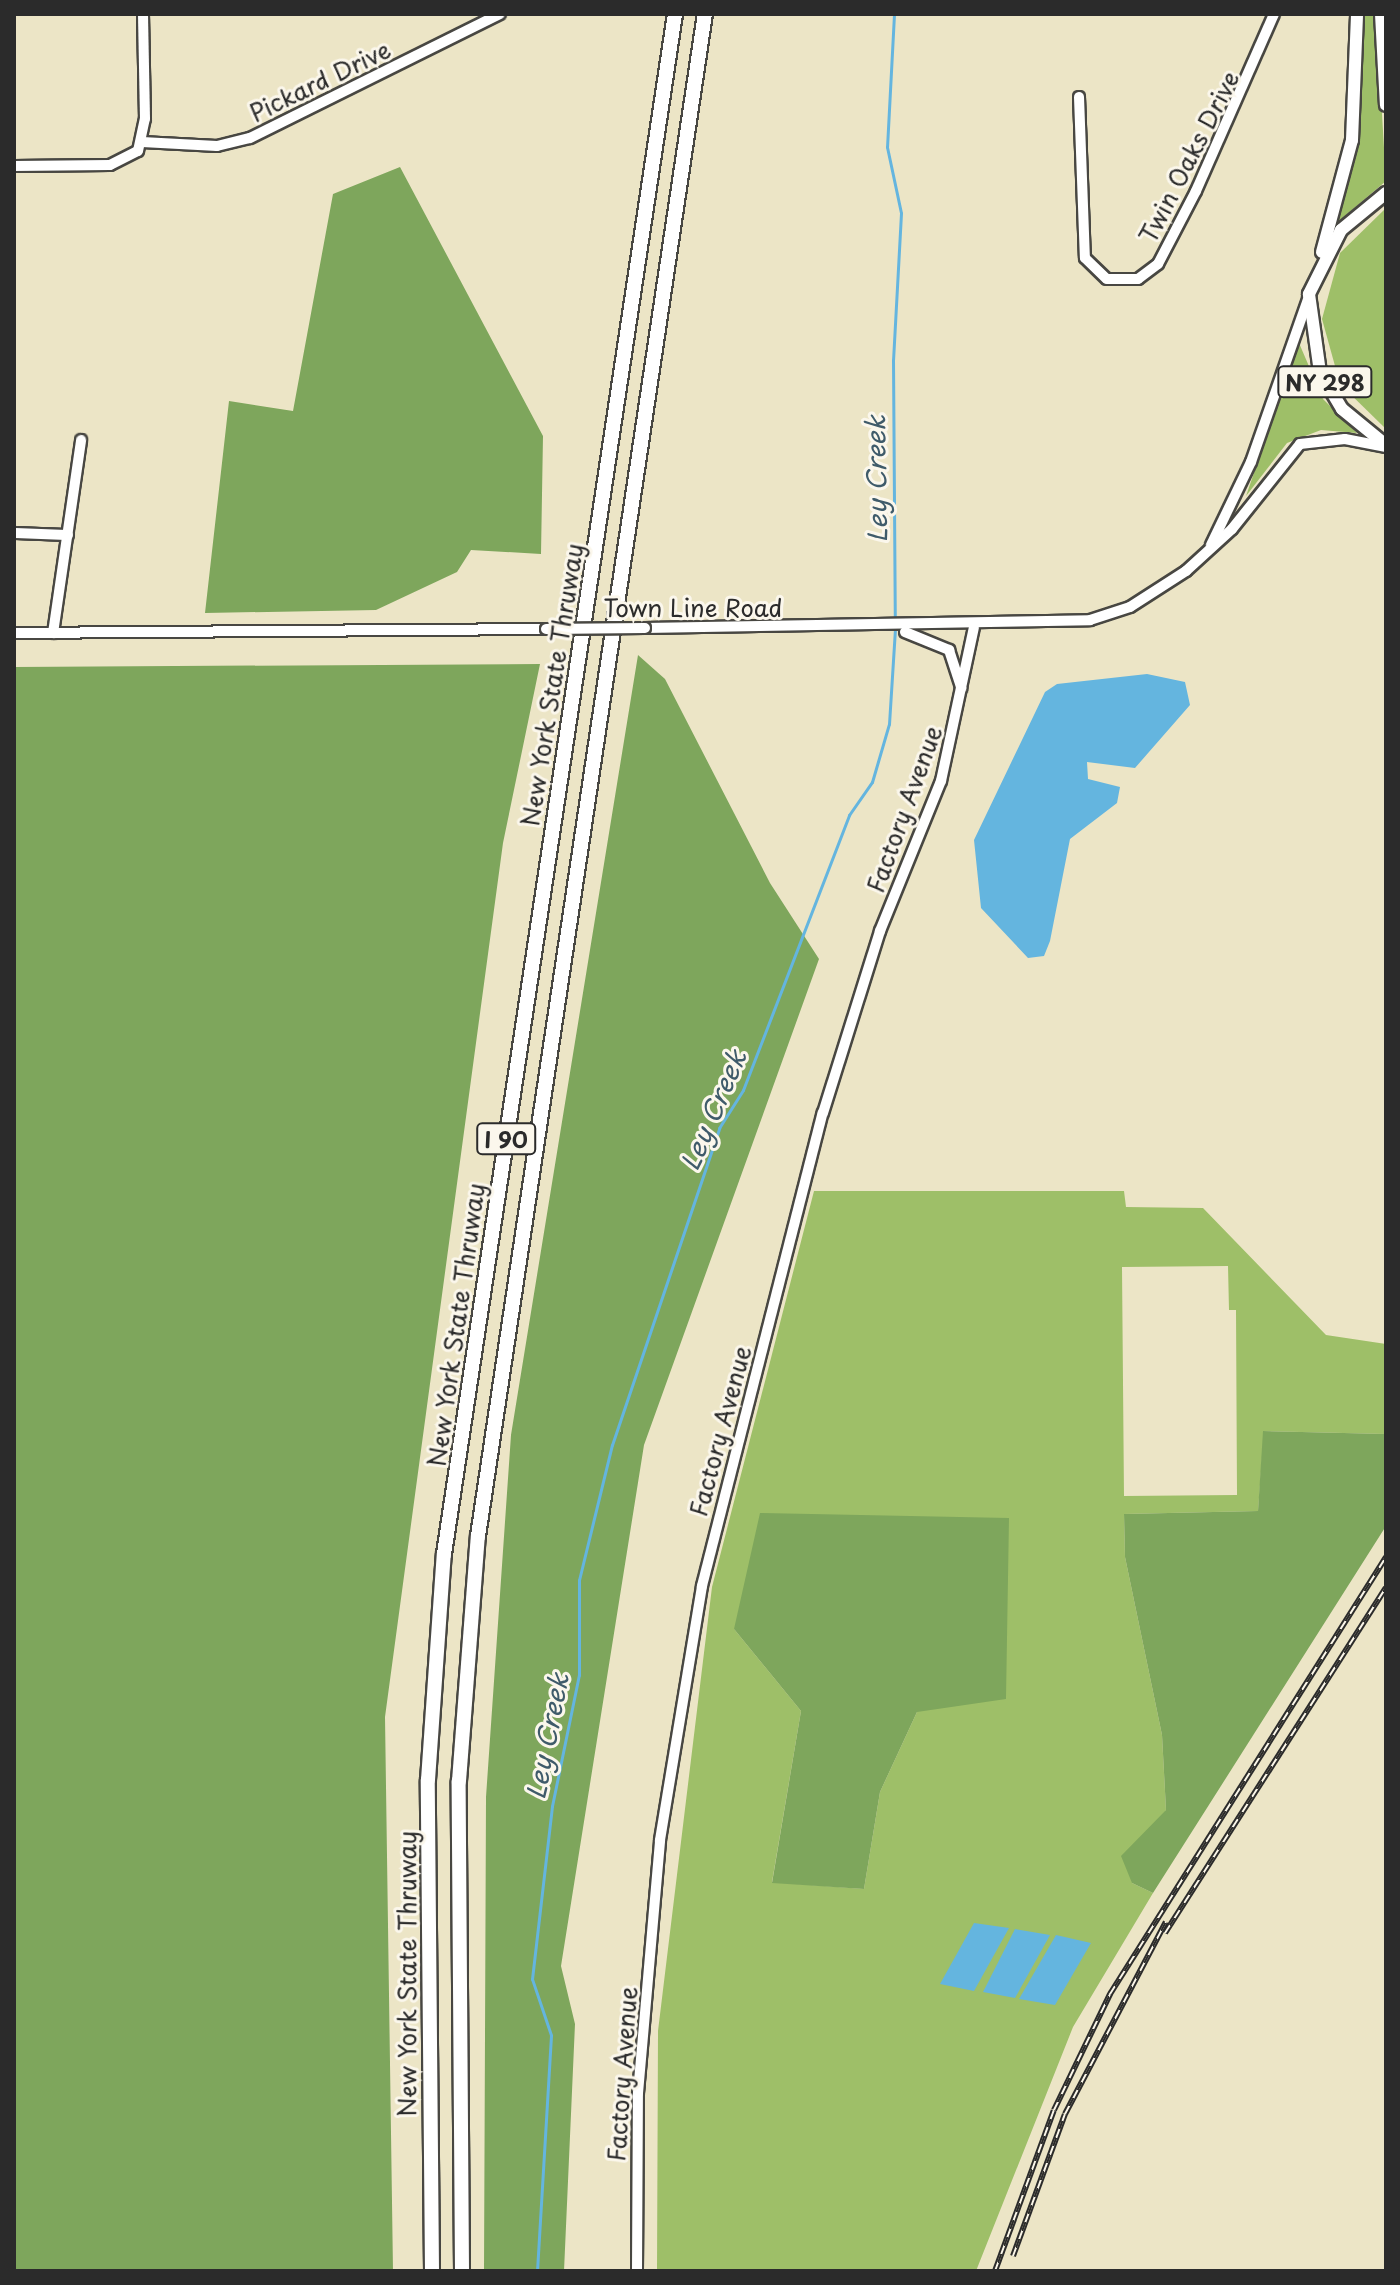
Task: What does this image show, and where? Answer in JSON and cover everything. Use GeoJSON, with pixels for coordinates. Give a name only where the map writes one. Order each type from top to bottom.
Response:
{"type":"FeatureCollection","features":[{"type":"Feature","properties":{"kind":"highway","name":"New York State Thruway"},"geometry":{"type":"LineString","coordinates":[[432,2271],[428,1780],[444,1554],[675,14]]}},
{"type":"Feature","properties":{"kind":"highway","name":"New York State Thruway"},"geometry":{"type":"LineString","coordinates":[[462,2271],[459,1781],[476,1550],[705,14]]}},
{"type":"Feature","properties":{"kind":"main road","name":"NY 298"},"geometry":{"type":"LineString","coordinates":[[1357,14],[1352,140],[1309,294],[1320,372],[1342,409],[1386,446]]}},
{"type":"Feature","properties":{"kind":"main road"},"geometry":{"type":"LineString","coordinates":[[1381,14],[1386,105]]}},
{"type":"Feature","properties":{"kind":"main road"},"geometry":{"type":"LineString","coordinates":[[1319,263],[1358,212],[1386,193]]}},
{"type":"Feature","properties":{"kind":"street"},"geometry":{"type":"LineString","coordinates":[[14,166],[110,165],[127,161],[142,142],[143,14]]}},
{"type":"Feature","properties":{"kind":"street","name":"Pickard Drive"},"geometry":{"type":"LineString","coordinates":[[142,142],[217,146],[250,138],[500,14]]}},
{"type":"Feature","properties":{"kind":"street","name":"Twin Oaks Drive"},"geometry":{"type":"LineString","coordinates":[[1079,97],[1085,258],[1101,277],[1138,279],[1158,264],[1196,191],[1264,50],[1274,14]]}},
{"type":"Feature","properties":{"kind":"street"},"geometry":{"type":"LineString","coordinates":[[1207,553],[1251,462],[1309,294]]}},
{"type":"Feature","properties":{"kind":"street"},"geometry":{"type":"LineString","coordinates":[[916,631],[1090,620],[1155,593],[1207,553],[1300,444],[1345,439],[1386,446]]}},
{"type":"Feature","properties":{"kind":"street"},"geometry":{"type":"LineString","coordinates":[[53,633],[81,440]]}},
{"type":"Feature","properties":{"kind":"street"},"geometry":{"type":"LineString","coordinates":[[14,533],[68,535]]}},
{"type":"Feature","properties":{"kind":"street","name":"Town Line Road"},"geometry":{"type":"LineString","coordinates":[[14,633],[870,627],[916,631]]}},
{"type":"Feature","properties":{"kind":"street","name":"Factory Avenue"},"geometry":{"type":"LineString","coordinates":[[637,2271],[638,2093],[660,1840],[702,1586],[855,1000],[941,781],[962,695],[974,627]]}},
{"type":"Feature","properties":{"kind":"street"},"geometry":{"type":"LineString","coordinates":[[916,631],[949,650],[962,695]]}},
{"type":"Feature","properties":{"kind":"green space"},"geometry":{"type":"Polygon","coordinates":[[[1363,14],[1376,14],[1386,181],[1333,226],[1360,132],[1363,14]]]}},
{"type":"Feature","properties":{"kind":"green space"},"geometry":{"type":"Polygon","coordinates":[[[400,167],[543,436],[541,554],[471,550],[457,572],[376,610],[205,613],[229,401],[293,411],[333,194],[400,167]]]}},
{"type":"Feature","properties":{"kind":"green space"},"geometry":{"type":"Polygon","coordinates":[[[1386,208],[1386,429],[1340,384],[1322,319],[1340,253],[1386,208]]]}},
{"type":"Feature","properties":{"kind":"green space"},"geometry":{"type":"Polygon","coordinates":[[[1299,343],[1323,399],[1357,433],[1321,430],[1287,443],[1246,496],[1299,343]]]}},
{"type":"Feature","properties":{"kind":"green space"},"geometry":{"type":"Polygon","coordinates":[[[638,655],[665,679],[770,883],[819,959],[644,1445],[561,1966],[575,2024],[564,2271],[484,2271],[486,1797],[511,1435],[638,655]]]}},
{"type":"Feature","properties":{"kind":"green space"},"geometry":{"type":"Polygon","coordinates":[[[540,664],[503,843],[385,1717],[393,2271],[14,2271],[14,667],[540,664]]]}},
{"type":"Feature","properties":{"kind":"green space"},"geometry":{"type":"Polygon","coordinates":[[[814,1191],[1124,1191],[1126,1207],[1203,1208],[1326,1335],[1386,1344],[1386,1434],[1264,1431],[1258,1511],[1124,1514],[1125,1557],[1162,1735],[1166,1810],[1132,1883],[1153,1893],[1073,2027],[976,2271],[657,2271],[658,2031],[712,1587],[814,1191]],[[1228,1266],[1122,1267],[1124,1496],[1237,1495],[1236,1310],[1229,1310],[1228,1266]],[[734,1629],[801,1711],[772,1882],[864,1889],[880,1792],[917,1712],[734,1629]]]}},
{"type":"Feature","properties":{"kind":"green space"},"geometry":{"type":"Polygon","coordinates":[[[1263,1431],[1386,1434],[1386,1526],[1153,1893],[1132,1883],[1121,1856],[1166,1810],[1162,1735],[1125,1557],[1124,1514],[1258,1511],[1263,1431]]]}},
{"type":"Feature","properties":{"kind":"green space"},"geometry":{"type":"Polygon","coordinates":[[[760,1513],[1009,1518],[1006,1699],[917,1712],[880,1792],[864,1889],[772,1883],[801,1711],[734,1629],[760,1513]]]}},
{"type":"Feature","properties":{"kind":"water"},"geometry":{"type":"Polygon","coordinates":[[[1147,674],[1185,682],[1190,705],[1135,768],[1087,762],[1088,779],[1120,787],[1117,803],[1070,839],[1050,941],[1044,956],[1028,958],[981,908],[974,840],[1045,692],[1057,684],[1147,674]]]}},
{"type":"Feature","properties":{"kind":"water"},"geometry":{"type":"Polygon","coordinates":[[[974,1923],[1009,1928],[974,1991],[940,1984],[974,1923]]]}},
{"type":"Feature","properties":{"kind":"water"},"geometry":{"type":"Polygon","coordinates":[[[1015,1929],[1050,1935],[1015,1998],[983,1992],[1015,1929]]]}},
{"type":"Feature","properties":{"kind":"water"},"geometry":{"type":"Polygon","coordinates":[[[1056,1935],[1091,1943],[1055,2005],[1019,1999],[1056,1935]]]}},
{"type":"Feature","properties":{"kind":"waterway","name":"Ley Creek"},"geometry":{"type":"LineString","coordinates":[[894,14],[887,147],[901,213],[893,360],[895,620]]}},
{"type":"Feature","properties":{"kind":"waterway","name":"Ley Creek"},"geometry":{"type":"LineString","coordinates":[[537,2271],[551,2035],[532,1979],[552,1806],[579,1675],[579,1580],[612,1445],[719,1128],[743,1090],[849,815],[872,782],[889,724],[895,628]]}},
{"type":"Feature","properties":{"kind":"railway"},"geometry":{"type":"LineString","coordinates":[[995,2271],[1054,2110],[1110,1994],[1386,1557]]}},
{"type":"Feature","properties":{"kind":"railway"},"geometry":{"type":"LineString","coordinates":[[1165,1933],[1386,1588]]}},
{"type":"Feature","properties":{"kind":"railway"},"geometry":{"type":"LineString","coordinates":[[1013,2256],[1065,2114],[1166,1922]]}}]}
